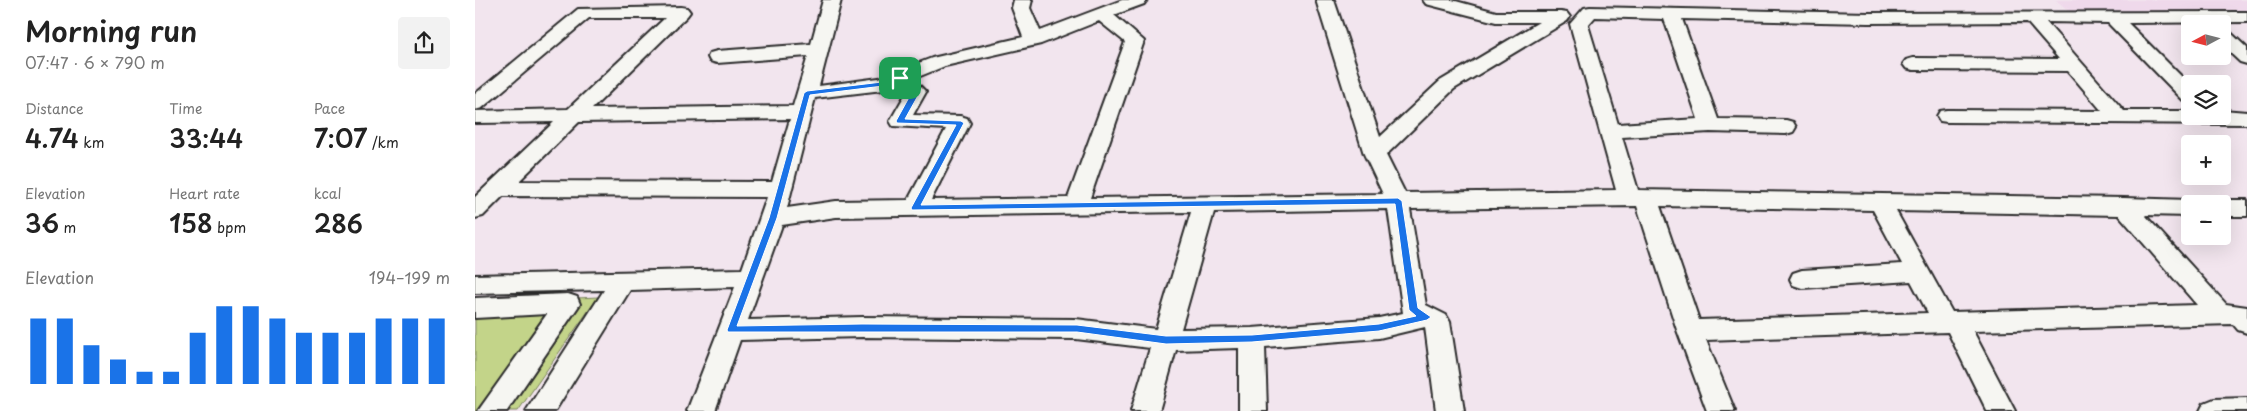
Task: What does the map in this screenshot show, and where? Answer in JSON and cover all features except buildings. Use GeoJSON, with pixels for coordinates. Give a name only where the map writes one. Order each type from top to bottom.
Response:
{"type":"FeatureCollection","features":[{"type":"Feature","properties":{"kind":"street"},"geometry":{"type":"LineString","coordinates":[[701,411],[773,218],[832,0]]}},
{"type":"Feature","properties":{"kind":"street"},"geometry":{"type":"LineString","coordinates":[[1023,0],[1021,8],[1034,40]]}},
{"type":"Feature","properties":{"kind":"street"},"geometry":{"type":"LineString","coordinates":[[475,117],[571,117],[804,102],[883,84],[939,62],[1034,40],[1138,0]]}},
{"type":"Feature","properties":{"kind":"street"},"geometry":{"type":"LineString","coordinates":[[1325,0],[1375,154],[1398,201],[1413,310],[1437,322],[1450,411]]}},
{"type":"Feature","properties":{"kind":"street"},"geometry":{"type":"LineString","coordinates":[[1375,154],[1447,84],[1561,17],[1496,17],[1432,0]]}},
{"type":"Feature","properties":{"kind":"street"},"geometry":{"type":"LineString","coordinates":[[1579,24],[1596,0]]}},
{"type":"Feature","properties":{"kind":"street"},"geometry":{"type":"LineString","coordinates":[[475,104],[591,6],[681,12],[475,210]]}},
{"type":"Feature","properties":{"kind":"street"},"geometry":{"type":"LineString","coordinates":[[1579,24],[1590,12],[1869,18],[2032,16],[2181,19]]}},
{"type":"Feature","properties":{"kind":"street"},"geometry":{"type":"LineString","coordinates":[[1076,206],[1135,41],[1101,14]]}},
{"type":"Feature","properties":{"kind":"street"},"geometry":{"type":"LineString","coordinates":[[1671,14],[1711,126]]}},
{"type":"Feature","properties":{"kind":"street"},"geometry":{"type":"LineString","coordinates":[[2032,16],[2118,117]]}},
{"type":"Feature","properties":{"kind":"street"},"geometry":{"type":"LineString","coordinates":[[2231,18],[2247,17]]}},
{"type":"Feature","properties":{"kind":"street"},"geometry":{"type":"LineString","coordinates":[[2113,18],[2181,87]]}},
{"type":"Feature","properties":{"kind":"street"},"geometry":{"type":"LineString","coordinates":[[1579,24],[1610,131],[1721,411]]}},
{"type":"Feature","properties":{"kind":"street"},"geometry":{"type":"LineString","coordinates":[[2231,43],[2247,58]]}},
{"type":"Feature","properties":{"kind":"street"},"geometry":{"type":"LineString","coordinates":[[717,57],[819,49]]}},
{"type":"Feature","properties":{"kind":"street"},"geometry":{"type":"LineString","coordinates":[[1913,64],[2073,65]]}},
{"type":"Feature","properties":{"kind":"street"},"geometry":{"type":"LineString","coordinates":[[900,78],[916,92],[900,121],[961,123],[915,208]]}},
{"type":"Feature","properties":{"kind":"street"},"geometry":{"type":"LineString","coordinates":[[1947,116],[2181,117]]}},
{"type":"Feature","properties":{"kind":"street"},"geometry":{"type":"LineString","coordinates":[[2231,118],[2247,118]]}},
{"type":"Feature","properties":{"kind":"street"},"geometry":{"type":"LineString","coordinates":[[1610,131],[1711,126],[1786,128]]}},
{"type":"Feature","properties":{"kind":"street"},"geometry":{"type":"LineString","coordinates":[[499,188],[781,190]]}},
{"type":"Feature","properties":{"kind":"street"},"geometry":{"type":"LineString","coordinates":[[773,218],[836,209],[1638,198],[2181,208]]}},
{"type":"Feature","properties":{"kind":"street"},"geometry":{"type":"LineString","coordinates":[[1880,202],[1918,272],[1950,321],[2001,411]]}},
{"type":"Feature","properties":{"kind":"street"},"geometry":{"type":"LineString","coordinates":[[1145,411],[1205,204]]}},
{"type":"Feature","properties":{"kind":"street"},"geometry":{"type":"LineString","coordinates":[[2124,206],[2238,316]]}},
{"type":"Feature","properties":{"kind":"street"},"geometry":{"type":"LineString","coordinates":[[2231,208],[2247,208]]}},
{"type":"Feature","properties":{"kind":"street"},"geometry":{"type":"LineString","coordinates":[[1802,279],[1918,272]]}},
{"type":"Feature","properties":{"kind":"street"},"geometry":{"type":"LineString","coordinates":[[475,284],[750,278]]}},
{"type":"Feature","properties":{"kind":"street"},"geometry":{"type":"LineString","coordinates":[[475,308],[567,305],[623,281]]}},
{"type":"Feature","properties":{"kind":"street"},"geometry":{"type":"LineString","coordinates":[[540,411],[623,281]]}},
{"type":"Feature","properties":{"kind":"street"},"geometry":{"type":"LineString","coordinates":[[492,411],[567,305]]}},
{"type":"Feature","properties":{"kind":"street"},"geometry":{"type":"LineString","coordinates":[[1690,330],[1950,321],[2238,316]]}},
{"type":"Feature","properties":{"kind":"street"},"geometry":{"type":"LineString","coordinates":[[731,330],[862,327],[1077,329],[1166,340],[1252,338],[1379,328],[1427,317]]}},
{"type":"Feature","properties":{"kind":"street"},"geometry":{"type":"LineString","coordinates":[[1252,338],[1253,411]]}},
{"type":"Feature","properties":{"kind":"street"},"geometry":{"type":"LineString","coordinates":[[2214,411],[2247,410]]}},
{"type":"Feature","properties":{"kind":"shaded area"},"geometry":{"type":"Polygon","coordinates":[[[2056,0],[2247,0],[2247,13],[2070,12],[2056,0]]]}},
{"type":"Feature","properties":{"kind":"green space"},"geometry":{"type":"Polygon","coordinates":[[[598,297],[518,411],[475,411],[475,303],[598,297]]]}},
{"type":"Feature","properties":{"kind":"route"},"geometry":{"type":"LineString","coordinates":[[900,78],[916,92],[900,121],[961,123],[915,208],[1398,201],[1413,310],[1427,317],[1379,328],[1252,338],[1166,340],[1077,329],[862,327],[731,330],[773,218],[807,93],[883,84],[900,78]]}}]}
